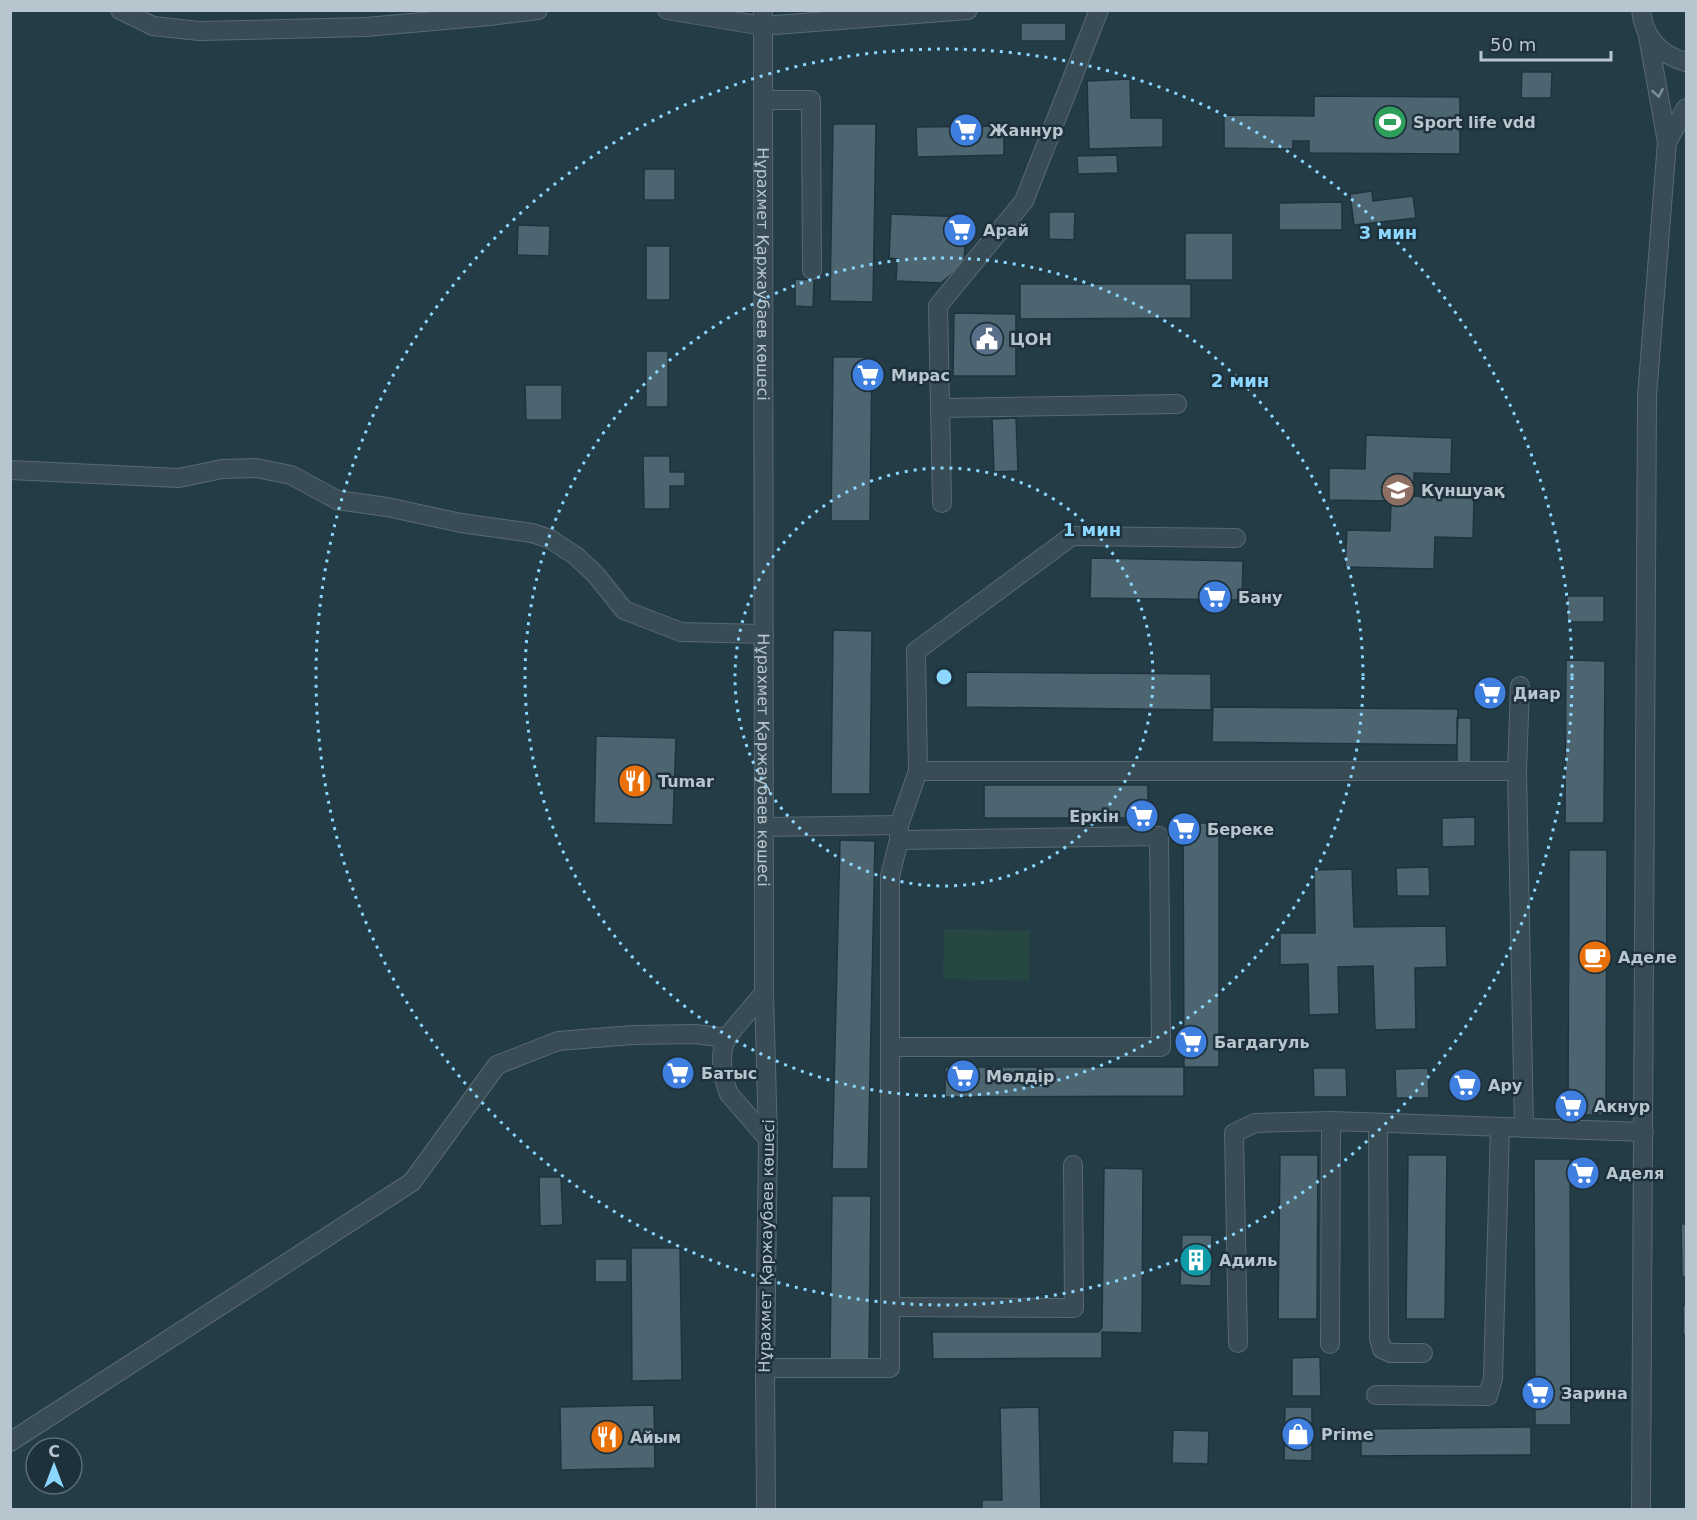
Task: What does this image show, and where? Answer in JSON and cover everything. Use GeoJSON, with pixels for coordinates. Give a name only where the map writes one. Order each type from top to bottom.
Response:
{"type":"FeatureCollection","features":[{"type":"Feature","properties":{"kind":"street"},"geometry":{"type":"LineString","coordinates":[[120,10],[153,26],[199,31],[366,27],[538,10]]}},
{"type":"Feature","properties":{"kind":"street"},"geometry":{"type":"LineString","coordinates":[[667,10],[763,18],[968,10]]}},
{"type":"Feature","properties":{"kind":"street"},"geometry":{"type":"LineString","coordinates":[[942,503],[938,306],[1024,201],[1099,10]]}},
{"type":"Feature","properties":{"kind":"street"},"geometry":{"type":"LineString","coordinates":[[1640,11],[1648,36],[1667,142],[1647,396],[1641,1509]]}},
{"type":"Feature","properties":{"kind":"street","name":"Нұрахмет Қаржаубаев көшесі"},"geometry":{"type":"LineString","coordinates":[[763,18],[764,993],[768,1139],[766,1509]]}},
{"type":"Feature","properties":{"kind":"street"},"geometry":{"type":"LineString","coordinates":[[1648,36],[1665,54],[1686,62]]}},
{"type":"Feature","properties":{"kind":"street"},"geometry":{"type":"LineString","coordinates":[[763,100],[811,100],[812,270]]}},
{"type":"Feature","properties":{"kind":"street"},"geometry":{"type":"LineString","coordinates":[[1667,142],[1686,108]]}},
{"type":"Feature","properties":{"kind":"street"},"geometry":{"type":"LineString","coordinates":[[940,408],[1177,404]]}},
{"type":"Feature","properties":{"kind":"street"},"geometry":{"type":"LineString","coordinates":[[10,470],[179,478],[222,469],[256,468],[291,475],[337,500],[387,507],[461,523],[532,533],[550,539],[576,556],[597,575],[624,610],[681,632],[764,634]]}},
{"type":"Feature","properties":{"kind":"street"},"geometry":{"type":"LineString","coordinates":[[765,1368],[890,1368],[890,876],[899,833],[918,771],[916,651],[1072,536],[1236,538]]}},
{"type":"Feature","properties":{"kind":"street"},"geometry":{"type":"LineString","coordinates":[[1520,686],[1517,771],[1524,1128]]}},
{"type":"Feature","properties":{"kind":"street"},"geometry":{"type":"LineString","coordinates":[[918,771],[1517,771]]}},
{"type":"Feature","properties":{"kind":"street"},"geometry":{"type":"LineString","coordinates":[[764,827],[899,833],[1159,836],[1161,1047],[890,1047]]}},
{"type":"Feature","properties":{"kind":"street"},"geometry":{"type":"LineString","coordinates":[[764,993],[727,1038],[723,1049],[723,1067],[729,1094],[768,1139]]}},
{"type":"Feature","properties":{"kind":"street"},"geometry":{"type":"LineString","coordinates":[[10,1442],[412,1182],[497,1065],[558,1041],[633,1035],[695,1034],[727,1038]]}},
{"type":"Feature","properties":{"kind":"street"},"geometry":{"type":"LineString","coordinates":[[1238,1343],[1234,1133],[1255,1123],[1331,1121],[1644,1132]]}},
{"type":"Feature","properties":{"kind":"street"},"geometry":{"type":"LineString","coordinates":[[1330,1344],[1331,1121]]}},
{"type":"Feature","properties":{"kind":"street"},"geometry":{"type":"LineString","coordinates":[[1378,1124],[1379,1338],[1382,1349],[1390,1353],[1423,1353]]}},
{"type":"Feature","properties":{"kind":"street"},"geometry":{"type":"LineString","coordinates":[[1377,1395],[1488,1396],[1493,1378],[1500,1128]]}},
{"type":"Feature","properties":{"kind":"street"},"geometry":{"type":"LineString","coordinates":[[890,1307],[1074,1308],[1073,1165]]}},
{"type":"Feature","properties":{"kind":"green space"},"geometry":{"type":"Polygon","coordinates":[[[944,929],[1030,931],[1029,981],[943,979],[944,929]]]}},
{"type":"Feature","properties":{"kind":"building"},"geometry":{"type":"Polygon","coordinates":[[[1021,23],[1066,23],[1066,41],[1021,41],[1021,23]]]}},
{"type":"Feature","properties":{"kind":"building"},"geometry":{"type":"Polygon","coordinates":[[[1522,72],[1552,72],[1551,98],[1521,98],[1522,72]]]}},
{"type":"Feature","properties":{"kind":"building"},"geometry":{"type":"Polygon","coordinates":[[[1130,79],[1131,118],[1163,118],[1163,147],[1089,149],[1087,81],[1130,79]]]}},
{"type":"Feature","properties":{"kind":"building"},"geometry":{"type":"Polygon","coordinates":[[[1314,96],[1460,97],[1460,154],[1309,153],[1309,141],[1293,141],[1293,149],[1224,148],[1224,115],[1314,116],[1314,96]]]}},
{"type":"Feature","properties":{"kind":"building"},"geometry":{"type":"Polygon","coordinates":[[[833,124],[876,124],[873,302],[830,301],[833,124]]]}},
{"type":"Feature","properties":{"kind":"building"},"geometry":{"type":"Polygon","coordinates":[[[1004,126],[1004,155],[917,157],[916,127],[1004,126]]]}},
{"type":"Feature","properties":{"kind":"building"},"geometry":{"type":"Polygon","coordinates":[[[1117,155],[1118,173],[1078,174],[1077,156],[1117,155]]]}},
{"type":"Feature","properties":{"kind":"building"},"geometry":{"type":"Polygon","coordinates":[[[644,169],[675,169],[675,200],[644,200],[644,169]]]}},
{"type":"Feature","properties":{"kind":"building"},"geometry":{"type":"Polygon","coordinates":[[[1372,191],[1373,201],[1413,196],[1416,218],[1354,225],[1350,194],[1372,191]]]}},
{"type":"Feature","properties":{"kind":"building"},"geometry":{"type":"Polygon","coordinates":[[[1342,202],[1342,230],[1279,230],[1279,203],[1342,202]]]}},
{"type":"Feature","properties":{"kind":"building"},"geometry":{"type":"Polygon","coordinates":[[[1049,212],[1075,212],[1074,240],[1049,239],[1049,212]]]}},
{"type":"Feature","properties":{"kind":"building"},"geometry":{"type":"Polygon","coordinates":[[[891,214],[966,217],[964,264],[941,283],[896,281],[897,259],[889,258],[891,214]]]}},
{"type":"Feature","properties":{"kind":"building"},"geometry":{"type":"Polygon","coordinates":[[[518,225],[550,226],[549,256],[517,255],[518,225]]]}},
{"type":"Feature","properties":{"kind":"building"},"geometry":{"type":"Polygon","coordinates":[[[1185,233],[1233,233],[1233,280],[1185,280],[1185,233]]]}},
{"type":"Feature","properties":{"kind":"building"},"geometry":{"type":"Polygon","coordinates":[[[646,246],[670,246],[670,300],[646,300],[646,246]]]}},
{"type":"Feature","properties":{"kind":"building"},"geometry":{"type":"Polygon","coordinates":[[[795,279],[814,280],[813,307],[795,306],[795,279]]]}},
{"type":"Feature","properties":{"kind":"building"},"geometry":{"type":"Polygon","coordinates":[[[1020,284],[1191,284],[1191,318],[1020,319],[1020,284]]]}},
{"type":"Feature","properties":{"kind":"building","name":"ЦОН"},"geometry":{"type":"Polygon","coordinates":[[[954,313],[1016,314],[1016,376],[953,376],[954,313]]]}},
{"type":"Feature","properties":{"kind":"building"},"geometry":{"type":"Polygon","coordinates":[[[646,351],[668,351],[668,407],[646,407],[646,351]]]}},
{"type":"Feature","properties":{"kind":"building"},"geometry":{"type":"Polygon","coordinates":[[[833,357],[872,357],[870,521],[831,521],[833,357]]]}},
{"type":"Feature","properties":{"kind":"building"},"geometry":{"type":"Polygon","coordinates":[[[525,385],[562,385],[562,420],[526,420],[525,385]]]}},
{"type":"Feature","properties":{"kind":"building"},"geometry":{"type":"Polygon","coordinates":[[[1016,418],[1018,471],[994,472],[992,419],[1016,418]]]}},
{"type":"Feature","properties":{"kind":"building"},"geometry":{"type":"Polygon","coordinates":[[[1366,435],[1452,438],[1451,474],[1414,473],[1414,496],[1474,498],[1473,538],[1435,537],[1434,569],[1345,567],[1347,530],[1390,531],[1391,501],[1329,500],[1329,468],[1365,469],[1366,435]]]}},
{"type":"Feature","properties":{"kind":"building"},"geometry":{"type":"Polygon","coordinates":[[[643,456],[670,456],[670,472],[685,472],[685,486],[670,486],[670,509],[644,509],[643,456]]]}},
{"type":"Feature","properties":{"kind":"building"},"geometry":{"type":"Polygon","coordinates":[[[1091,558],[1243,561],[1242,600],[1090,598],[1091,558]]]}},
{"type":"Feature","properties":{"kind":"building"},"geometry":{"type":"Polygon","coordinates":[[[1567,596],[1604,596],[1604,622],[1567,622],[1567,596]]]}},
{"type":"Feature","properties":{"kind":"building"},"geometry":{"type":"Polygon","coordinates":[[[833,630],[872,631],[870,794],[831,794],[833,630]]]}},
{"type":"Feature","properties":{"kind":"building"},"geometry":{"type":"Polygon","coordinates":[[[1566,660],[1605,661],[1604,823],[1565,823],[1566,660]]]}},
{"type":"Feature","properties":{"kind":"building"},"geometry":{"type":"Polygon","coordinates":[[[966,672],[1211,674],[1211,710],[966,707],[966,672]]]}},
{"type":"Feature","properties":{"kind":"building"},"geometry":{"type":"Polygon","coordinates":[[[1213,707],[1458,709],[1457,745],[1212,742],[1213,707]]]}},
{"type":"Feature","properties":{"kind":"building"},"geometry":{"type":"Polygon","coordinates":[[[1457,718],[1471,718],[1471,767],[1457,767],[1457,718]]]}},
{"type":"Feature","properties":{"kind":"building","name":"Tumar"},"geometry":{"type":"Polygon","coordinates":[[[596,736],[676,738],[673,825],[594,823],[596,736]]]}},
{"type":"Feature","properties":{"kind":"building"},"geometry":{"type":"Polygon","coordinates":[[[984,785],[1148,785],[1148,818],[984,818],[984,785]]]}},
{"type":"Feature","properties":{"kind":"building"},"geometry":{"type":"Polygon","coordinates":[[[1475,817],[1475,846],[1442,847],[1442,818],[1475,817]]]}},
{"type":"Feature","properties":{"kind":"building"},"geometry":{"type":"Polygon","coordinates":[[[1183,823],[1219,823],[1219,1067],[1184,1067],[1184,1096],[945,1097],[945,1067],[1184,1066],[1183,823]]]}},
{"type":"Feature","properties":{"kind":"building"},"geometry":{"type":"Polygon","coordinates":[[[840,840],[875,841],[868,1169],[832,1169],[840,840]]]}},
{"type":"Feature","properties":{"kind":"building"},"geometry":{"type":"Polygon","coordinates":[[[1569,850],[1607,850],[1606,1115],[1568,1115],[1569,850]]]}},
{"type":"Feature","properties":{"kind":"building"},"geometry":{"type":"Polygon","coordinates":[[[1429,867],[1430,896],[1397,896],[1396,868],[1429,867]]]}},
{"type":"Feature","properties":{"kind":"building"},"geometry":{"type":"Polygon","coordinates":[[[1352,869],[1354,927],[1446,926],[1447,967],[1415,968],[1416,1029],[1375,1030],[1373,966],[1338,967],[1339,1014],[1309,1015],[1308,964],[1280,965],[1280,933],[1315,933],[1314,870],[1352,869]]]}},
{"type":"Feature","properties":{"kind":"building"},"geometry":{"type":"Polygon","coordinates":[[[685,1059],[687,1088],[670,1089],[669,1060],[685,1059]]]}},
{"type":"Feature","properties":{"kind":"building"},"geometry":{"type":"Polygon","coordinates":[[[1313,1068],[1346,1068],[1347,1097],[1314,1097],[1313,1068]]]}},
{"type":"Feature","properties":{"kind":"building"},"geometry":{"type":"Polygon","coordinates":[[[1428,1068],[1429,1098],[1396,1098],[1395,1069],[1428,1068]]]}},
{"type":"Feature","properties":{"kind":"building","name":"Ару"},"geometry":{"type":"Polygon","coordinates":[[[1454,1073],[1475,1073],[1475,1097],[1454,1098],[1454,1073]]]}},
{"type":"Feature","properties":{"kind":"building"},"geometry":{"type":"Polygon","coordinates":[[[1280,1155],[1318,1155],[1317,1319],[1278,1319],[1280,1155]]]}},
{"type":"Feature","properties":{"kind":"building"},"geometry":{"type":"Polygon","coordinates":[[[1408,1155],[1447,1155],[1445,1319],[1406,1319],[1408,1155]]]}},
{"type":"Feature","properties":{"kind":"building"},"geometry":{"type":"Polygon","coordinates":[[[1534,1159],[1570,1159],[1571,1425],[1535,1425],[1534,1159]]]}},
{"type":"Feature","properties":{"kind":"building","name":"Аделя"},"geometry":{"type":"Polygon","coordinates":[[[1570,1159],[1597,1160],[1597,1186],[1570,1186],[1570,1159]]]}},
{"type":"Feature","properties":{"kind":"building"},"geometry":{"type":"Polygon","coordinates":[[[1104,1168],[1143,1169],[1142,1333],[1102,1332],[1102,1358],[933,1359],[932,1332],[1098,1332],[1102,1328],[1104,1168]]]}},
{"type":"Feature","properties":{"kind":"building"},"geometry":{"type":"Polygon","coordinates":[[[539,1177],[561,1177],[563,1225],[540,1226],[539,1177]]]}},
{"type":"Feature","properties":{"kind":"building"},"geometry":{"type":"Polygon","coordinates":[[[832,1196],[871,1196],[869,1360],[830,1360],[832,1196]]]}},
{"type":"Feature","properties":{"kind":"building"},"geometry":{"type":"Polygon","coordinates":[[[1681,1224],[1686,1224],[1686,1277],[1682,1277],[1681,1224]]]}},
{"type":"Feature","properties":{"kind":"building","name":"Адиль"},"geometry":{"type":"Polygon","coordinates":[[[1182,1235],[1212,1235],[1211,1286],[1180,1285],[1182,1235]]]}},
{"type":"Feature","properties":{"kind":"building"},"geometry":{"type":"Polygon","coordinates":[[[631,1248],[680,1248],[682,1380],[632,1381],[631,1248]]]}},
{"type":"Feature","properties":{"kind":"building"},"geometry":{"type":"Polygon","coordinates":[[[595,1259],[627,1259],[627,1282],[595,1282],[595,1259]]]}},
{"type":"Feature","properties":{"kind":"building"},"geometry":{"type":"Polygon","coordinates":[[[1683,1305],[1686,1305],[1686,1335],[1683,1335],[1683,1305]]]}},
{"type":"Feature","properties":{"kind":"building"},"geometry":{"type":"Polygon","coordinates":[[[1320,1357],[1321,1396],[1292,1396],[1292,1358],[1320,1357]]]}},
{"type":"Feature","properties":{"kind":"building","name":"Айым"},"geometry":{"type":"Polygon","coordinates":[[[654,1405],[655,1468],[561,1470],[560,1407],[654,1405]]]}},
{"type":"Feature","properties":{"kind":"building"},"geometry":{"type":"Polygon","coordinates":[[[1039,1407],[1041,1510],[982,1510],[982,1500],[1002,1500],[1000,1408],[1039,1407]]]}},
{"type":"Feature","properties":{"kind":"building","name":"Prime"},"geometry":{"type":"Polygon","coordinates":[[[1285,1407],[1312,1407],[1312,1461],[1284,1460],[1285,1407]]]}},
{"type":"Feature","properties":{"kind":"building"},"geometry":{"type":"Polygon","coordinates":[[[1531,1427],[1531,1455],[1361,1456],[1361,1429],[1531,1427]]]}},
{"type":"Feature","properties":{"kind":"building"},"geometry":{"type":"Polygon","coordinates":[[[1173,1430],[1209,1431],[1208,1464],[1172,1463],[1173,1430]]]}},
{"type":"Feature","properties":{"kind":"place","name":"Sport life vdd"},"geometry":{"type":"Point","coordinates":[1390,122]}},
{"type":"Feature","properties":{"kind":"place","name":"Жаннур"},"geometry":{"type":"Point","coordinates":[966,130]}},
{"type":"Feature","properties":{"kind":"place","name":"Арай"},"geometry":{"type":"Point","coordinates":[960,230]}},
{"type":"Feature","properties":{"kind":"place","name":"ЦОН"},"geometry":{"type":"Point","coordinates":[987,339]}},
{"type":"Feature","properties":{"kind":"place","name":"Мирас"},"geometry":{"type":"Point","coordinates":[868,375]}},
{"type":"Feature","properties":{"kind":"place","name":"Күншуақ"},"geometry":{"type":"Point","coordinates":[1398,490]}},
{"type":"Feature","properties":{"kind":"place","name":"Бану"},"geometry":{"type":"Point","coordinates":[1215,597]}},
{"type":"Feature","properties":{"kind":"place","name":"Диар"},"geometry":{"type":"Point","coordinates":[1490,693]}},
{"type":"Feature","properties":{"kind":"place","name":"Tumar"},"geometry":{"type":"Point","coordinates":[635,781]}},
{"type":"Feature","properties":{"kind":"place","name":"Еркін"},"geometry":{"type":"Point","coordinates":[1142,816]}},
{"type":"Feature","properties":{"kind":"place","name":"Береке"},"geometry":{"type":"Point","coordinates":[1184,829]}},
{"type":"Feature","properties":{"kind":"place","name":"Аделе"},"geometry":{"type":"Point","coordinates":[1595,957]}},
{"type":"Feature","properties":{"kind":"place","name":"Багдагуль"},"geometry":{"type":"Point","coordinates":[1191,1042]}},
{"type":"Feature","properties":{"kind":"place","name":"Батыс"},"geometry":{"type":"Point","coordinates":[678,1073]}},
{"type":"Feature","properties":{"kind":"place","name":"Мөлдір"},"geometry":{"type":"Point","coordinates":[963,1076]}},
{"type":"Feature","properties":{"kind":"place","name":"Ару"},"geometry":{"type":"Point","coordinates":[1465,1085]}},
{"type":"Feature","properties":{"kind":"place","name":"Акнур"},"geometry":{"type":"Point","coordinates":[1571,1106]}},
{"type":"Feature","properties":{"kind":"place","name":"Аделя"},"geometry":{"type":"Point","coordinates":[1583,1173]}},
{"type":"Feature","properties":{"kind":"place","name":"Адиль"},"geometry":{"type":"Point","coordinates":[1196,1260]}},
{"type":"Feature","properties":{"kind":"place","name":"Зарина"},"geometry":{"type":"Point","coordinates":[1538,1393]}},
{"type":"Feature","properties":{"kind":"place","name":"Prime"},"geometry":{"type":"Point","coordinates":[1298,1434]}},
{"type":"Feature","properties":{"kind":"place","name":"Айым"},"geometry":{"type":"Point","coordinates":[607,1437]}}]}
